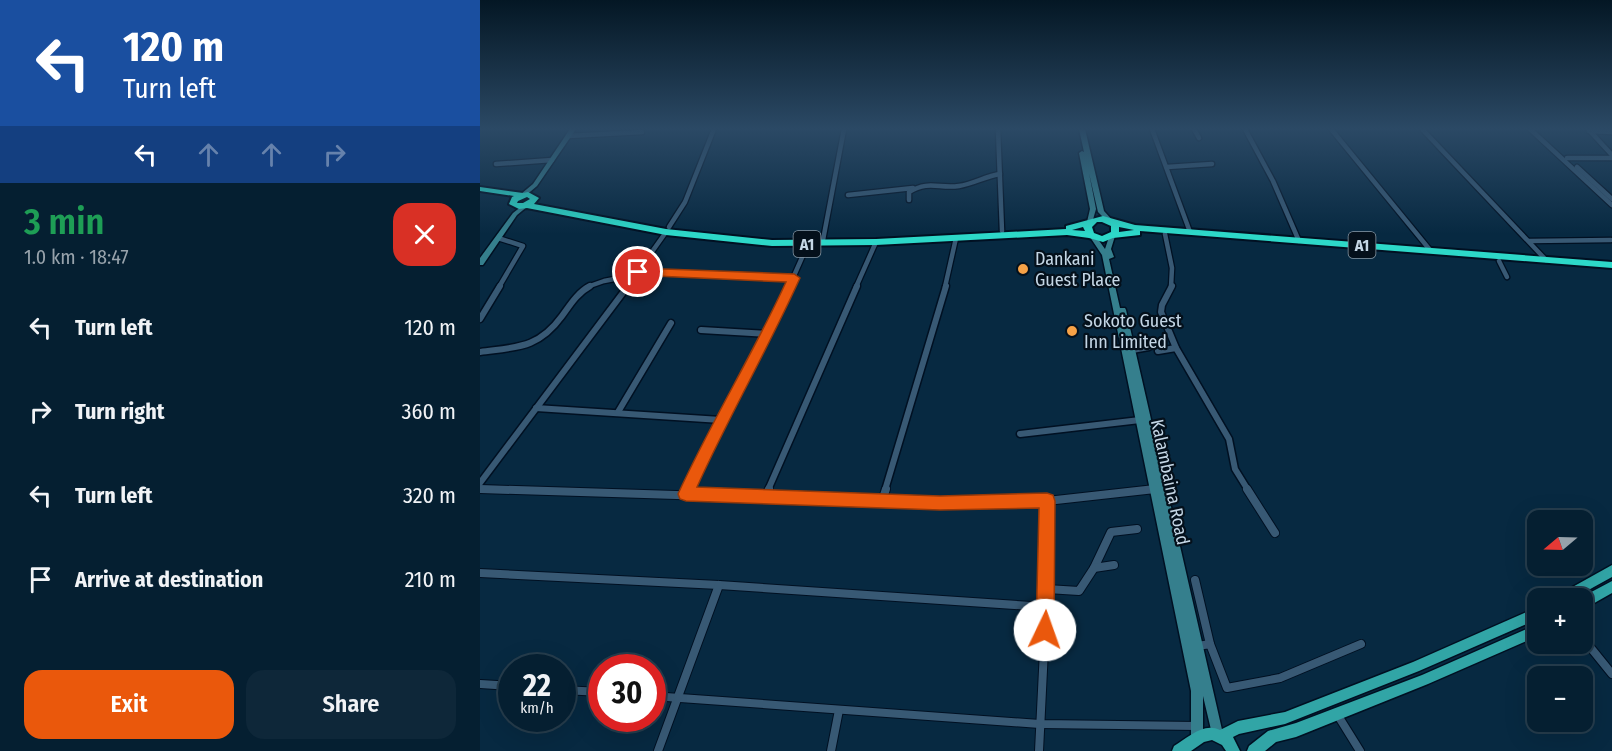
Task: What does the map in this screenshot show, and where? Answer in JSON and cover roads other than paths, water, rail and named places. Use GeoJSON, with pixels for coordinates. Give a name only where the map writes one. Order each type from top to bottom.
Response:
{"type":"FeatureCollection","features":[{"type":"Feature","properties":{"kind":"highway"},"geometry":{"type":"LineString","coordinates":[[480,189],[523,195],[536,200]]}},
{"type":"Feature","properties":{"kind":"highway"},"geometry":{"type":"LineString","coordinates":[[480,194],[526,206]]}},
{"type":"Feature","properties":{"kind":"highway"},"geometry":{"type":"LineString","coordinates":[[513,204],[523,195]]}},
{"type":"Feature","properties":{"kind":"highway","name":"A1"},"geometry":{"type":"LineString","coordinates":[[526,206],[536,200],[667,229],[749,242],[808,244],[876,242],[1066,232],[1092,236]]}},
{"type":"Feature","properties":{"kind":"highway"},"geometry":{"type":"LineString","coordinates":[[1099,219],[1111,222],[1116,230],[1113,236],[1103,239],[1092,236],[1086,229],[1090,222],[1099,219]]}},
{"type":"Feature","properties":{"kind":"highway","name":"A1"},"geometry":{"type":"LineString","coordinates":[[667,229],[730,236],[823,240],[1073,228],[1090,222]]}},
{"type":"Feature","properties":{"kind":"highway","name":"A1"},"geometry":{"type":"LineString","coordinates":[[1111,222],[1135,228],[1430,250],[1612,267]]}},
{"type":"Feature","properties":{"kind":"highway","name":"A1"},"geometry":{"type":"LineString","coordinates":[[1113,236],[1131,232],[1165,234],[1499,261],[1612,267]]}},
{"type":"Feature","properties":{"kind":"main road"},"geometry":{"type":"LineString","coordinates":[[523,195],[535,185],[549,164]]}},
{"type":"Feature","properties":{"kind":"main road"},"geometry":{"type":"LineString","coordinates":[[1084,164],[1093,209],[1090,222]]}},
{"type":"Feature","properties":{"kind":"main road"},"geometry":{"type":"LineString","coordinates":[[1090,164],[1101,212],[1111,222]]}},
{"type":"Feature","properties":{"kind":"main road"},"geometry":{"type":"LineString","coordinates":[[535,185],[536,200]]}},
{"type":"Feature","properties":{"kind":"main road"},"geometry":{"type":"LineString","coordinates":[[513,204],[514,215]]}},
{"type":"Feature","properties":{"kind":"main road"},"geometry":{"type":"LineString","coordinates":[[480,263],[514,215],[526,206]]}},
{"type":"Feature","properties":{"kind":"main road","name":"Kalambaina Road"},"geometry":{"type":"LineString","coordinates":[[1092,236],[1105,255],[1197,691],[1196,740]]}},
{"type":"Feature","properties":{"kind":"main road"},"geometry":{"type":"LineString","coordinates":[[1113,236],[1108,249],[1198,646],[1219,735],[1233,751]]}},
{"type":"Feature","properties":{"kind":"main road"},"geometry":{"type":"LineString","coordinates":[[1582,588],[1612,571]]}},
{"type":"Feature","properties":{"kind":"main road"},"geometry":{"type":"LineString","coordinates":[[1593,598],[1612,587]]}},
{"type":"Feature","properties":{"kind":"main road"},"geometry":{"type":"LineString","coordinates":[[1179,751],[1206,733],[1219,735],[1238,728],[1285,718],[1415,667],[1527,618]]}},
{"type":"Feature","properties":{"kind":"main road"},"geometry":{"type":"LineString","coordinates":[[1254,751],[1273,736],[1296,730],[1424,680],[1527,635]]}},
{"type":"Feature","properties":{"kind":"street"},"geometry":{"type":"LineString","coordinates":[[480,483],[637,273],[685,202],[700,164]]}},
{"type":"Feature","properties":{"kind":"street"},"geometry":{"type":"LineString","coordinates":[[823,240],[837,164]]}},
{"type":"Feature","properties":{"kind":"street"},"geometry":{"type":"LineString","coordinates":[[1000,164],[1002,231]]}},
{"type":"Feature","properties":{"kind":"street"},"geometry":{"type":"LineString","coordinates":[[1166,164],[1190,232]]}},
{"type":"Feature","properties":{"kind":"street"},"geometry":{"type":"LineString","coordinates":[[1167,167],[1211,164]]}},
{"type":"Feature","properties":{"kind":"street"},"geometry":{"type":"LineString","coordinates":[[1264,164],[1299,241]]}},
{"type":"Feature","properties":{"kind":"street"},"geometry":{"type":"LineString","coordinates":[[1360,164],[1430,250]]}},
{"type":"Feature","properties":{"kind":"street"},"geometry":{"type":"LineString","coordinates":[[1455,164],[1546,260]]}},
{"type":"Feature","properties":{"kind":"street"},"geometry":{"type":"LineString","coordinates":[[1568,164],[1612,205]]}},
{"type":"Feature","properties":{"kind":"street"},"geometry":{"type":"LineString","coordinates":[[1574,164],[1612,199]]}},
{"type":"Feature","properties":{"kind":"street"},"geometry":{"type":"LineString","coordinates":[[848,195],[917,188],[931,184],[959,186],[983,177],[1000,174]]}},
{"type":"Feature","properties":{"kind":"street"},"geometry":{"type":"LineString","coordinates":[[909,200],[909,192],[917,188]]}},
{"type":"Feature","properties":{"kind":"street"},"geometry":{"type":"LineString","coordinates":[[1165,234],[1173,286],[1160,307],[1161,312],[1176,348],[1229,438],[1235,469],[1275,533]]}},
{"type":"Feature","properties":{"kind":"street"},"geometry":{"type":"LineString","coordinates":[[882,501],[949,275],[956,237]]}},
{"type":"Feature","properties":{"kind":"street"},"geometry":{"type":"LineString","coordinates":[[480,319],[523,246],[498,238]]}},
{"type":"Feature","properties":{"kind":"street"},"geometry":{"type":"LineString","coordinates":[[1529,241],[1611,240]]}},
{"type":"Feature","properties":{"kind":"street"},"geometry":{"type":"LineString","coordinates":[[766,496],[876,242]]}},
{"type":"Feature","properties":{"kind":"street"},"geometry":{"type":"LineString","coordinates":[[686,494],[720,420],[768,334],[808,244]]}},
{"type":"Feature","properties":{"kind":"street"},"geometry":{"type":"LineString","coordinates":[[1499,261],[1508,277]]}},
{"type":"Feature","properties":{"kind":"street"},"geometry":{"type":"LineString","coordinates":[[480,352],[538,342],[583,290],[598,283],[637,273],[794,278]]}},
{"type":"Feature","properties":{"kind":"street"},"geometry":{"type":"LineString","coordinates":[[618,412],[671,323]]}},
{"type":"Feature","properties":{"kind":"street"},"geometry":{"type":"LineString","coordinates":[[701,330],[768,334]]}},
{"type":"Feature","properties":{"kind":"street"},"geometry":{"type":"LineString","coordinates":[[1132,350],[1149,347]]}},
{"type":"Feature","properties":{"kind":"street"},"geometry":{"type":"LineString","coordinates":[[1158,351],[1176,348]]}},
{"type":"Feature","properties":{"kind":"street"},"geometry":{"type":"LineString","coordinates":[[536,408],[720,420]]}},
{"type":"Feature","properties":{"kind":"street"},"geometry":{"type":"LineString","coordinates":[[1020,434],[1140,420]]}},
{"type":"Feature","properties":{"kind":"street"},"geometry":{"type":"LineString","coordinates":[[480,489],[950,503],[1047,501],[1155,489]]}},
{"type":"Feature","properties":{"kind":"street"},"geometry":{"type":"LineString","coordinates":[[1039,751],[1047,589],[1047,501]]}},
{"type":"Feature","properties":{"kind":"street"},"geometry":{"type":"LineString","coordinates":[[1047,589],[1079,591],[1094,568],[1111,532],[1137,529]]}},
{"type":"Feature","properties":{"kind":"street"},"geometry":{"type":"LineString","coordinates":[[1094,568],[1114,565]]}},
{"type":"Feature","properties":{"kind":"street"},"geometry":{"type":"LineString","coordinates":[[480,573],[719,585],[1046,607]]}},
{"type":"Feature","properties":{"kind":"street"},"geometry":{"type":"LineString","coordinates":[[1195,580],[1210,644],[1227,688],[1280,678],[1361,644]]}},
{"type":"Feature","properties":{"kind":"street"},"geometry":{"type":"LineString","coordinates":[[658,751],[719,585]]}},
{"type":"Feature","properties":{"kind":"street"},"geometry":{"type":"LineString","coordinates":[[1198,646],[1210,644]]}},
{"type":"Feature","properties":{"kind":"street"},"geometry":{"type":"LineString","coordinates":[[1593,651],[1612,674]]}},
{"type":"Feature","properties":{"kind":"street"},"geometry":{"type":"LineString","coordinates":[[480,684],[498,685]]}},
{"type":"Feature","properties":{"kind":"street"},"geometry":{"type":"LineString","coordinates":[[666,697],[1040,724],[1196,740]]}},
{"type":"Feature","properties":{"kind":"street"},"geometry":{"type":"LineString","coordinates":[[831,751],[839,710]]}},
{"type":"Feature","properties":{"kind":"street"},"geometry":{"type":"LineString","coordinates":[[1337,714],[1360,751]]}},
{"type":"Feature","properties":{"kind":"place","name":"Dankani Guest Place"},"geometry":{"type":"Point","coordinates":[1023,269]}},
{"type":"Feature","properties":{"kind":"place","name":"Sokoto Guest Inn Limited"},"geometry":{"type":"Point","coordinates":[1072,331]}}]}
